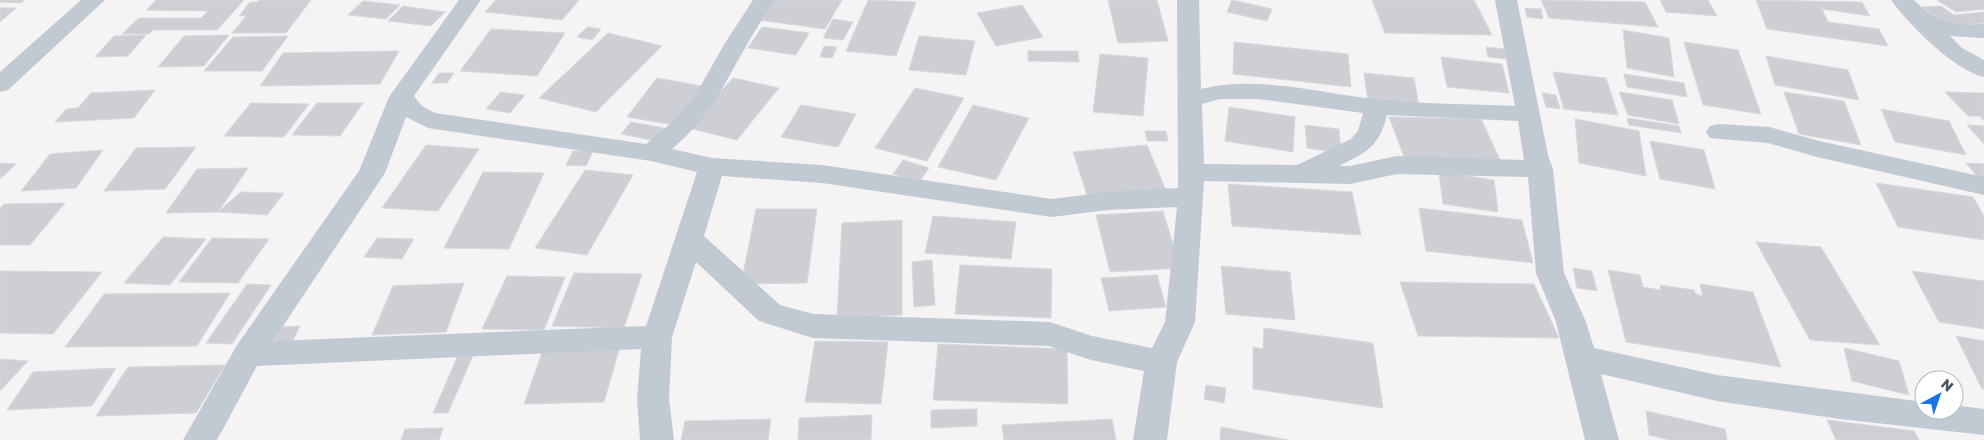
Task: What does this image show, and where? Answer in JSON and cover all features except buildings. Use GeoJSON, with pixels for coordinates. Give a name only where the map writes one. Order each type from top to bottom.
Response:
{"type":"FeatureCollection","features":[{"type":"Feature","properties":{"kind":"street"},"geometry":{"type":"LineString","coordinates":[[0,86],[94,0]]}},
{"type":"Feature","properties":{"kind":"street"},"geometry":{"type":"LineString","coordinates":[[200,440],[248,354],[372,173],[401,97],[470,0]]}},
{"type":"Feature","properties":{"kind":"street"},"geometry":{"type":"LineString","coordinates":[[651,152],[685,125],[706,97],[736,43],[764,0]]}},
{"type":"Feature","properties":{"kind":"street"},"geometry":{"type":"LineString","coordinates":[[1150,440],[1161,362],[1180,322],[1191,185],[1188,0]]}},
{"type":"Feature","properties":{"kind":"street"},"geometry":{"type":"LineString","coordinates":[[1506,0],[1529,114],[1535,155],[1540,169],[1550,273],[1571,322],[1602,440]]}},
{"type":"Feature","properties":{"kind":"street"},"geometry":{"type":"LineString","coordinates":[[1902,0],[1925,21],[1954,53],[1984,70]]}},
{"type":"Feature","properties":{"kind":"street"},"geometry":{"type":"LineString","coordinates":[[1925,21],[1941,28],[1973,32],[1984,31]]}},
{"type":"Feature","properties":{"kind":"street"},"geometry":{"type":"LineString","coordinates":[[1190,100],[1220,92],[1258,92],[1377,107],[1529,114]]}},
{"type":"Feature","properties":{"kind":"street"},"geometry":{"type":"LineString","coordinates":[[401,97],[413,111],[428,120],[651,152],[712,167],[822,174],[1052,208],[1107,201],[1191,185],[1301,174],[1350,175],[1397,165],[1540,169]]}},
{"type":"Feature","properties":{"kind":"street"},"geometry":{"type":"LineString","coordinates":[[1301,174],[1360,145],[1370,133],[1377,107]]}},
{"type":"Feature","properties":{"kind":"street"},"geometry":{"type":"LineString","coordinates":[[1719,132],[1769,136],[1817,149],[1984,186]]}},
{"type":"Feature","properties":{"kind":"street"},"geometry":{"type":"LineString","coordinates":[[657,440],[654,399],[657,337],[712,167]]}},
{"type":"Feature","properties":{"kind":"street"},"geometry":{"type":"LineString","coordinates":[[688,238],[746,294],[770,313],[813,326],[1050,334],[1091,348],[1161,362]]}},
{"type":"Feature","properties":{"kind":"street"},"geometry":{"type":"LineString","coordinates":[[248,354],[657,337]]}},
{"type":"Feature","properties":{"kind":"street"},"geometry":{"type":"LineString","coordinates":[[1581,357],[1716,388],[1840,406],[1984,422]]}}]}
